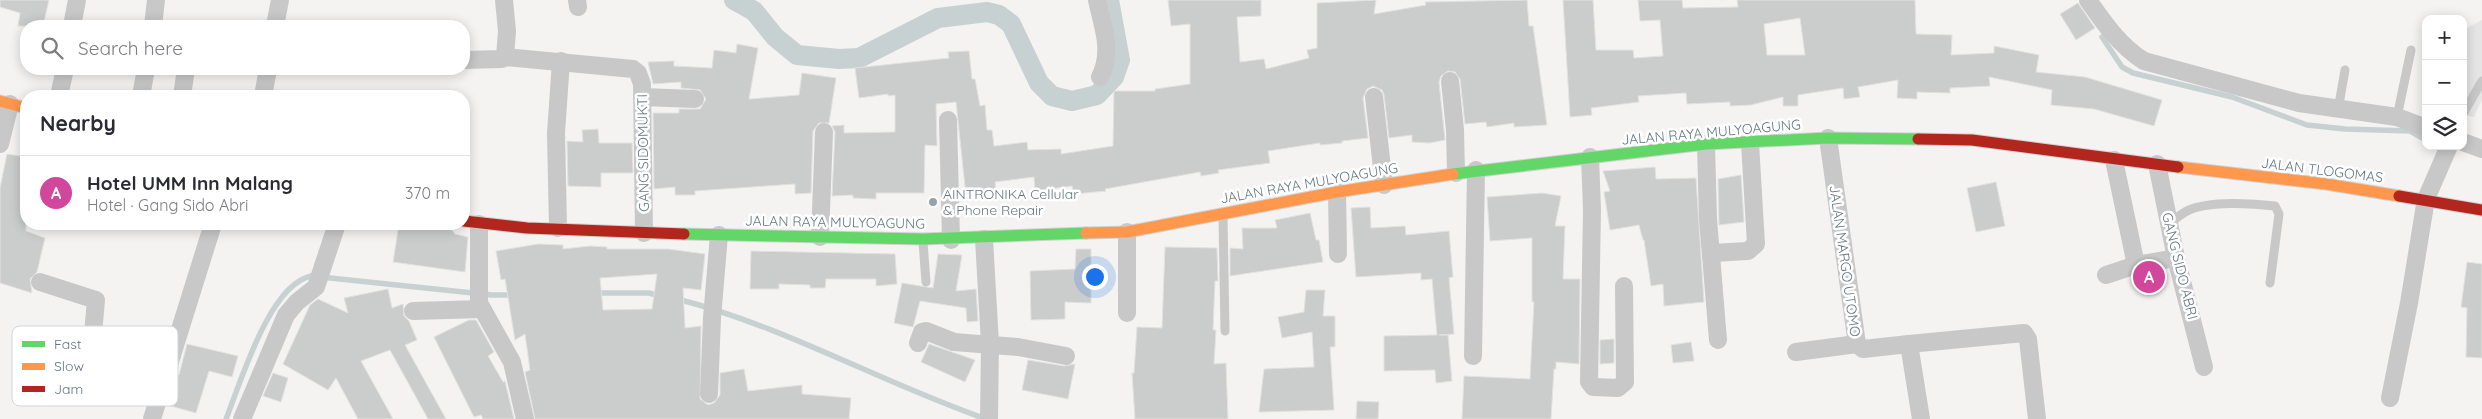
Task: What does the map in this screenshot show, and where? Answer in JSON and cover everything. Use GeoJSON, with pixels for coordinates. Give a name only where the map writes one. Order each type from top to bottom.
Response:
{"type":"FeatureCollection","features":[{"type":"Feature","properties":{"kind":"main road","name":"JALAN RAYA MULYOAGUNG"},"geometry":{"type":"LineString","coordinates":[[472,222],[644,233],[923,240],[1127,232],[1337,192],[1476,170],[1706,144],[1828,138],[1972,140],[2114,160],[2157,164]]}},
{"type":"Feature","properties":{"kind":"main road","name":"JALAN TLOGOMAS"},"geometry":{"type":"LineString","coordinates":[[2157,164],[2326,184],[2426,199],[2482,210]]}},
{"type":"Feature","properties":{"kind":"street"},"geometry":{"type":"LineString","coordinates":[[73,20],[77,0]]}},
{"type":"Feature","properties":{"kind":"street"},"geometry":{"type":"LineString","coordinates":[[154,20],[156,0]]}},
{"type":"Feature","properties":{"kind":"street"},"geometry":{"type":"LineString","coordinates":[[276,20],[280,0]]}},
{"type":"Feature","properties":{"kind":"street"},"geometry":{"type":"LineString","coordinates":[[504,0],[507,31],[505,57]]}},
{"type":"Feature","properties":{"kind":"street"},"geometry":{"type":"LineString","coordinates":[[1097,0],[1108,50],[1107,64],[1100,78]]}},
{"type":"Feature","properties":{"kind":"street"},"geometry":{"type":"LineString","coordinates":[[2088,0],[2130,53],[2144,61],[2220,84],[2338,110],[2397,117],[2422,126]]}},
{"type":"Feature","properties":{"kind":"street"},"geometry":{"type":"LineString","coordinates":[[470,60],[502,59],[505,57],[561,60],[556,133],[558,228]]}},
{"type":"Feature","properties":{"kind":"street","name":"GANG SIDOMUKTI"},"geometry":{"type":"LineString","coordinates":[[561,60],[633,69],[642,78],[644,233]]}},
{"type":"Feature","properties":{"kind":"street"},"geometry":{"type":"LineString","coordinates":[[60,90],[64,75]]}},
{"type":"Feature","properties":{"kind":"street"},"geometry":{"type":"LineString","coordinates":[[142,90],[145,75]]}},
{"type":"Feature","properties":{"kind":"street"},"geometry":{"type":"LineString","coordinates":[[183,90],[185,75]]}},
{"type":"Feature","properties":{"kind":"street"},"geometry":{"type":"LineString","coordinates":[[264,90],[267,75]]}},
{"type":"Feature","properties":{"kind":"street"},"geometry":{"type":"LineString","coordinates":[[1450,81],[1455,130],[1456,173]]}},
{"type":"Feature","properties":{"kind":"street"},"geometry":{"type":"LineString","coordinates":[[642,96],[695,100]]}},
{"type":"Feature","properties":{"kind":"street"},"geometry":{"type":"LineString","coordinates":[[1374,96],[1384,185]]}},
{"type":"Feature","properties":{"kind":"street"},"geometry":{"type":"LineString","coordinates":[[0,144],[12,104]]}},
{"type":"Feature","properties":{"kind":"street"},"geometry":{"type":"LineString","coordinates":[[948,120],[951,240]]}},
{"type":"Feature","properties":{"kind":"street"},"geometry":{"type":"LineString","coordinates":[[820,237],[824,132]]}},
{"type":"Feature","properties":{"kind":"street","name":"JALAN MARGO UTOMO"},"geometry":{"type":"LineString","coordinates":[[1828,138],[1857,344],[1863,349],[2024,333],[2028,339],[2037,419]]}},
{"type":"Feature","properties":{"kind":"street"},"geometry":{"type":"LineString","coordinates":[[1712,253],[1748,251],[1756,244],[1750,143]]}},
{"type":"Feature","properties":{"kind":"street"},"geometry":{"type":"LineString","coordinates":[[2467,143],[2482,149]]}},
{"type":"Feature","properties":{"kind":"street"},"geometry":{"type":"LineString","coordinates":[[1706,144],[1708,219],[1718,340]]}},
{"type":"Feature","properties":{"kind":"street"},"geometry":{"type":"LineString","coordinates":[[2390,398],[2409,302],[2426,199],[2447,150]]}},
{"type":"Feature","properties":{"kind":"street"},"geometry":{"type":"LineString","coordinates":[[1590,157],[1592,236],[1589,382],[1593,387],[1618,388],[1625,382],[1624,286]]}},
{"type":"Feature","properties":{"kind":"street"},"geometry":{"type":"LineString","coordinates":[[2114,160],[2136,265]]}},
{"type":"Feature","properties":{"kind":"street","name":"GANG SIDO ABRI"},"geometry":{"type":"LineString","coordinates":[[2157,164],[2176,258],[2204,367]]}},
{"type":"Feature","properties":{"kind":"street"},"geometry":{"type":"LineString","coordinates":[[1473,356],[1476,170]]}},
{"type":"Feature","properties":{"kind":"street"},"geometry":{"type":"LineString","coordinates":[[1337,192],[1338,254]]}},
{"type":"Feature","properties":{"kind":"street"},"geometry":{"type":"LineString","coordinates":[[472,222],[479,300],[512,362],[525,419]]}},
{"type":"Feature","properties":{"kind":"street"},"geometry":{"type":"LineString","coordinates":[[178,336],[210,230]]}},
{"type":"Feature","properties":{"kind":"street"},"geometry":{"type":"LineString","coordinates":[[242,419],[286,315],[297,302],[316,287],[328,258],[335,230]]}},
{"type":"Feature","properties":{"kind":"street"},"geometry":{"type":"LineString","coordinates":[[1127,232],[1127,313]]}},
{"type":"Feature","properties":{"kind":"street"},"geometry":{"type":"LineString","coordinates":[[710,394],[712,318],[719,235]]}},
{"type":"Feature","properties":{"kind":"street"},"geometry":{"type":"LineString","coordinates":[[984,239],[990,344],[989,410]]}},
{"type":"Feature","properties":{"kind":"street"},"geometry":{"type":"LineString","coordinates":[[2106,275],[2136,265],[2176,258]]}},
{"type":"Feature","properties":{"kind":"street"},"geometry":{"type":"LineString","coordinates":[[40,282],[96,300],[95,326]]}},
{"type":"Feature","properties":{"kind":"street"},"geometry":{"type":"LineString","coordinates":[[413,311],[479,300]]}},
{"type":"Feature","properties":{"kind":"street"},"geometry":{"type":"LineString","coordinates":[[918,343],[922,332],[926,331],[954,342],[990,344],[1066,356]]}},
{"type":"Feature","properties":{"kind":"street"},"geometry":{"type":"LineString","coordinates":[[1796,352],[1857,344]]}},
{"type":"Feature","properties":{"kind":"street"},"geometry":{"type":"LineString","coordinates":[[1909,344],[1921,419]]}},
{"type":"Feature","properties":{"kind":"street"},"geometry":{"type":"LineString","coordinates":[[152,419],[156,406]]}},
{"type":"Feature","properties":{"kind":"lane"},"geometry":{"type":"LineString","coordinates":[[2397,117],[2411,50]]}},
{"type":"Feature","properties":{"kind":"lane"},"geometry":{"type":"LineString","coordinates":[[2338,110],[2346,70]]}},
{"type":"Feature","properties":{"kind":"lane"},"geometry":{"type":"LineString","coordinates":[[2467,107],[2482,81]]}},
{"type":"Feature","properties":{"kind":"lane"},"geometry":{"type":"LineString","coordinates":[[2169,224],[2186,211],[2199,206],[2213,204],[2275,206],[2280,214],[2270,283]]}},
{"type":"Feature","properties":{"kind":"lane"},"geometry":{"type":"LineString","coordinates":[[1222,214],[1225,331]]}},
{"type":"Feature","properties":{"kind":"lane"},"geometry":{"type":"LineString","coordinates":[[923,240],[926,282]]}},
{"type":"Feature","properties":{"kind":"shaded area"},"geometry":{"type":"Polygon","coordinates":[[[2482,20],[2482,99],[2474,117],[2467,116],[2467,28],[2482,20]]]}},
{"type":"Feature","properties":{"kind":"building"},"geometry":{"type":"Polygon","coordinates":[[[0,0],[49,0],[44,20],[20,20],[20,26],[18,26],[20,13],[0,7],[0,0]]]}},
{"type":"Feature","properties":{"kind":"building"},"geometry":{"type":"Polygon","coordinates":[[[1168,0],[1261,0],[1261,16],[1237,17],[1240,62],[1264,59],[1266,69],[1309,58],[1307,50],[1317,48],[1317,3],[1376,0],[1374,14],[1426,5],[1425,2],[1527,0],[1529,26],[1533,26],[1547,125],[1514,127],[1514,123],[1487,127],[1486,122],[1465,124],[1460,79],[1455,72],[1448,71],[1441,76],[1439,82],[1445,140],[1430,143],[1412,142],[1412,135],[1389,138],[1384,95],[1382,90],[1373,86],[1367,89],[1363,98],[1368,138],[1342,141],[1342,143],[1320,145],[1320,143],[1268,151],[1270,163],[1218,170],[1219,173],[1201,176],[1200,172],[1105,189],[1106,191],[1074,194],[1072,186],[1035,191],[1034,177],[995,182],[996,192],[966,196],[956,102],[936,104],[937,146],[925,145],[924,193],[876,193],[876,199],[853,198],[853,195],[832,196],[835,132],[832,126],[844,125],[844,133],[895,132],[895,95],[888,96],[888,94],[859,98],[855,68],[949,58],[948,52],[969,51],[972,79],[975,79],[980,106],[985,105],[987,130],[992,130],[994,146],[1027,142],[1028,150],[1061,149],[1061,154],[1113,146],[1114,91],[1155,91],[1155,89],[1190,84],[1190,24],[1171,26],[1168,0]]]}},
{"type":"Feature","properties":{"kind":"building"},"geometry":{"type":"Polygon","coordinates":[[[1563,0],[1593,0],[1596,50],[1633,50],[1634,58],[1663,56],[1660,20],[1640,21],[1638,0],[1682,0],[1683,8],[1738,7],[1737,0],[1915,0],[1916,34],[1952,35],[1951,55],[1994,53],[1994,46],[2039,55],[2036,72],[2085,77],[2162,100],[2154,126],[2094,109],[2051,105],[2052,90],[1989,77],[1990,86],[1950,88],[1950,93],[1917,92],[1917,99],[1897,98],[1898,80],[1858,87],[1860,97],[1844,99],[1843,88],[1798,95],[1798,106],[1783,106],[1783,97],[1751,105],[1730,106],[1730,102],[1687,104],[1686,93],[1638,96],[1639,102],[1591,108],[1592,115],[1570,117],[1563,0]],[[1800,18],[1764,24],[1767,55],[1805,55],[1800,18]]]}},
{"type":"Feature","properties":{"kind":"building"},"geometry":{"type":"Polygon","coordinates":[[[2078,3],[2095,28],[2076,40],[2060,14],[2078,3]]]}},
{"type":"Feature","properties":{"kind":"building"},"geometry":{"type":"Polygon","coordinates":[[[737,44],[758,48],[749,99],[799,95],[802,73],[836,78],[829,123],[819,123],[813,131],[811,193],[795,194],[795,184],[695,191],[695,195],[675,195],[675,187],[654,189],[653,113],[679,113],[679,109],[700,109],[706,99],[700,90],[681,88],[681,82],[653,84],[648,62],[674,61],[674,66],[712,68],[714,50],[736,53],[737,44]]]}},
{"type":"Feature","properties":{"kind":"building"},"geometry":{"type":"Polygon","coordinates":[[[598,129],[599,143],[632,143],[633,173],[601,173],[601,187],[568,186],[567,141],[583,142],[582,130],[598,129]]]}},
{"type":"Feature","properties":{"kind":"building"},"geometry":{"type":"Polygon","coordinates":[[[7,154],[20,156],[20,230],[26,230],[45,238],[37,272],[30,279],[32,293],[0,283],[0,188],[7,154]]]}},
{"type":"Feature","properties":{"kind":"building"},"geometry":{"type":"Polygon","coordinates":[[[1655,167],[1656,179],[1696,178],[1704,302],[1664,306],[1663,284],[1651,286],[1644,240],[1639,225],[1610,230],[1604,192],[1610,191],[1603,171],[1655,167]]]}},
{"type":"Feature","properties":{"kind":"building"},"geometry":{"type":"Polygon","coordinates":[[[1741,175],[1744,222],[1719,225],[1718,179],[1741,175]]]}},
{"type":"Feature","properties":{"kind":"building"},"geometry":{"type":"Polygon","coordinates":[[[1996,182],[2005,226],[1976,232],[1967,188],[1996,182]]]}},
{"type":"Feature","properties":{"kind":"building"},"geometry":{"type":"Polygon","coordinates":[[[1542,193],[1561,196],[1555,226],[1565,226],[1563,279],[1580,279],[1579,364],[1556,362],[1551,419],[1462,419],[1464,376],[1530,379],[1534,302],[1532,302],[1532,238],[1490,241],[1487,197],[1542,193]]]}},
{"type":"Feature","properties":{"kind":"building"},"geometry":{"type":"Polygon","coordinates":[[[1370,207],[1371,228],[1405,226],[1406,235],[1449,231],[1453,277],[1449,278],[1454,334],[1439,335],[1448,335],[1452,381],[1436,383],[1435,370],[1384,371],[1384,336],[1437,335],[1432,279],[1421,280],[1421,273],[1356,277],[1351,208],[1370,207]]]}},
{"type":"Feature","properties":{"kind":"building"},"geometry":{"type":"Polygon","coordinates":[[[1310,213],[1316,240],[1319,240],[1323,262],[1230,276],[1230,248],[1243,249],[1242,228],[1277,228],[1275,220],[1310,213]]]}},
{"type":"Feature","properties":{"kind":"building"},"geometry":{"type":"Polygon","coordinates":[[[398,230],[452,230],[455,234],[468,237],[465,272],[393,262],[398,230]]]}},
{"type":"Feature","properties":{"kind":"building"},"geometry":{"type":"Polygon","coordinates":[[[538,244],[563,245],[563,249],[590,246],[607,247],[607,249],[668,249],[705,254],[701,290],[683,288],[685,328],[701,326],[700,399],[708,405],[714,403],[720,395],[720,373],[744,369],[748,391],[802,385],[802,394],[851,398],[849,419],[535,419],[525,372],[530,370],[525,334],[515,340],[505,279],[501,280],[496,251],[538,244]],[[657,274],[600,278],[603,310],[652,309],[657,274]]]}},
{"type":"Feature","properties":{"kind":"building"},"geometry":{"type":"Polygon","coordinates":[[[1165,247],[1217,248],[1218,281],[1215,281],[1213,330],[1216,330],[1214,364],[1226,363],[1228,419],[1135,419],[1132,373],[1134,373],[1137,327],[1162,328],[1165,247]]]}},
{"type":"Feature","properties":{"kind":"building"},"geometry":{"type":"Polygon","coordinates":[[[1076,249],[1091,249],[1091,303],[1065,302],[1065,319],[1031,320],[1030,271],[1075,269],[1076,249]]]}},
{"type":"Feature","properties":{"kind":"building"},"geometry":{"type":"Polygon","coordinates":[[[751,251],[895,254],[897,284],[876,286],[876,279],[826,279],[825,288],[810,288],[810,285],[779,284],[779,289],[750,289],[751,251]]]}},
{"type":"Feature","properties":{"kind":"building"},"geometry":{"type":"Polygon","coordinates":[[[938,254],[962,255],[956,291],[976,289],[978,321],[967,322],[966,308],[920,301],[913,327],[894,323],[902,283],[933,288],[938,254]]]}},
{"type":"Feature","properties":{"kind":"building"},"geometry":{"type":"Polygon","coordinates":[[[2467,262],[2482,264],[2482,358],[2466,357],[2467,308],[2461,307],[2467,262]]]}},
{"type":"Feature","properties":{"kind":"building"},"geometry":{"type":"Polygon","coordinates":[[[388,289],[392,308],[403,304],[404,316],[409,321],[417,340],[405,345],[446,419],[428,419],[390,350],[361,361],[393,419],[358,419],[336,378],[328,390],[283,364],[310,305],[318,299],[348,313],[344,298],[388,289]]]}},
{"type":"Feature","properties":{"kind":"building"},"geometry":{"type":"Polygon","coordinates":[[[1306,290],[1325,290],[1323,316],[1335,316],[1335,347],[1330,347],[1334,410],[1259,412],[1264,369],[1314,367],[1312,332],[1282,338],[1278,317],[1304,312],[1306,290]]]}},
{"type":"Feature","properties":{"kind":"building"},"geometry":{"type":"Polygon","coordinates":[[[469,320],[476,320],[494,352],[488,356],[503,382],[505,381],[514,419],[483,419],[481,415],[474,417],[434,337],[469,320]]]}},
{"type":"Feature","properties":{"kind":"building"},"geometry":{"type":"Polygon","coordinates":[[[1614,339],[1614,363],[1600,364],[1600,340],[1614,339]]]}},
{"type":"Feature","properties":{"kind":"building"},"geometry":{"type":"Polygon","coordinates":[[[1691,342],[1694,361],[1673,363],[1671,345],[1691,342]]]}},
{"type":"Feature","properties":{"kind":"building"},"geometry":{"type":"Polygon","coordinates":[[[187,344],[238,356],[232,377],[209,371],[196,413],[171,406],[178,406],[179,375],[187,344]]]}},
{"type":"Feature","properties":{"kind":"building"},"geometry":{"type":"Polygon","coordinates":[[[929,344],[975,360],[965,382],[921,362],[929,344]]]}},
{"type":"Feature","properties":{"kind":"building"},"geometry":{"type":"Polygon","coordinates":[[[1028,360],[1064,366],[1075,364],[1068,399],[1022,390],[1028,360]]]}},
{"type":"Feature","properties":{"kind":"building"},"geometry":{"type":"Polygon","coordinates":[[[273,373],[288,378],[281,402],[263,396],[273,373]]]}},
{"type":"Feature","properties":{"kind":"building"},"geometry":{"type":"Polygon","coordinates":[[[1357,401],[1379,402],[1378,419],[1356,419],[1357,401]]]}},
{"type":"Feature","properties":{"kind":"waterway"},"geometry":{"type":"LineString","coordinates":[[734,0],[754,11],[775,37],[797,55],[839,59],[859,58],[938,18],[987,12],[999,15],[1011,24],[1039,83],[1052,96],[1072,101],[1097,95],[1114,77],[1120,60],[1109,0]]}},
{"type":"Feature","properties":{"kind":"waterway"},"geometry":{"type":"LineString","coordinates":[[2102,37],[2122,67],[2133,73],[2232,97],[2307,125],[2345,129],[2410,131],[2422,138]]}},
{"type":"Feature","properties":{"kind":"waterway"},"geometry":{"type":"LineString","coordinates":[[226,419],[248,360],[270,315],[282,297],[296,283],[311,276],[492,295],[513,295]]}},
{"type":"Feature","properties":{"kind":"waterway"},"geometry":{"type":"LineString","coordinates":[[595,293],[649,293],[660,296]]}},
{"type":"Feature","properties":{"kind":"waterway"},"geometry":{"type":"LineString","coordinates":[[677,299],[717,310],[756,324],[947,405],[986,419]]}},
{"type":"Feature","properties":{"kind":"traffic: fast"},"geometry":{"type":"LineString","coordinates":[[1453,174],[1706,144],[1828,138],[1918,139]]}},
{"type":"Feature","properties":{"kind":"traffic: fast"},"geometry":{"type":"LineString","coordinates":[[684,234],[923,239],[1086,233]]}},
{"type":"Feature","properties":{"kind":"traffic: slow"},"geometry":{"type":"LineString","coordinates":[[0,101],[20,106]]}},
{"type":"Feature","properties":{"kind":"traffic: slow"},"geometry":{"type":"LineString","coordinates":[[2178,167],[2326,184],[2399,196]]}},
{"type":"Feature","properties":{"kind":"traffic: slow"},"geometry":{"type":"LineString","coordinates":[[1086,233],[1127,232],[1337,192],[1453,174]]}},
{"type":"Feature","properties":{"kind":"traffic: jam"},"geometry":{"type":"LineString","coordinates":[[1918,139],[1972,140],[2178,167]]}},
{"type":"Feature","properties":{"kind":"traffic: jam"},"geometry":{"type":"LineString","coordinates":[[2399,196],[2482,210]]}},
{"type":"Feature","properties":{"kind":"traffic: jam"},"geometry":{"type":"LineString","coordinates":[[470,222],[527,228],[684,234]]}},
{"type":"Feature","properties":{"kind":"place","name":"AINTRONIKA Cellular & Phone Repair"},"geometry":{"type":"Point","coordinates":[933,202]}},
{"type":"Feature","properties":{"kind":"place","name":"Hotel UMM Inn Malang"},"geometry":{"type":"Point","coordinates":[2149,277]}}]}
